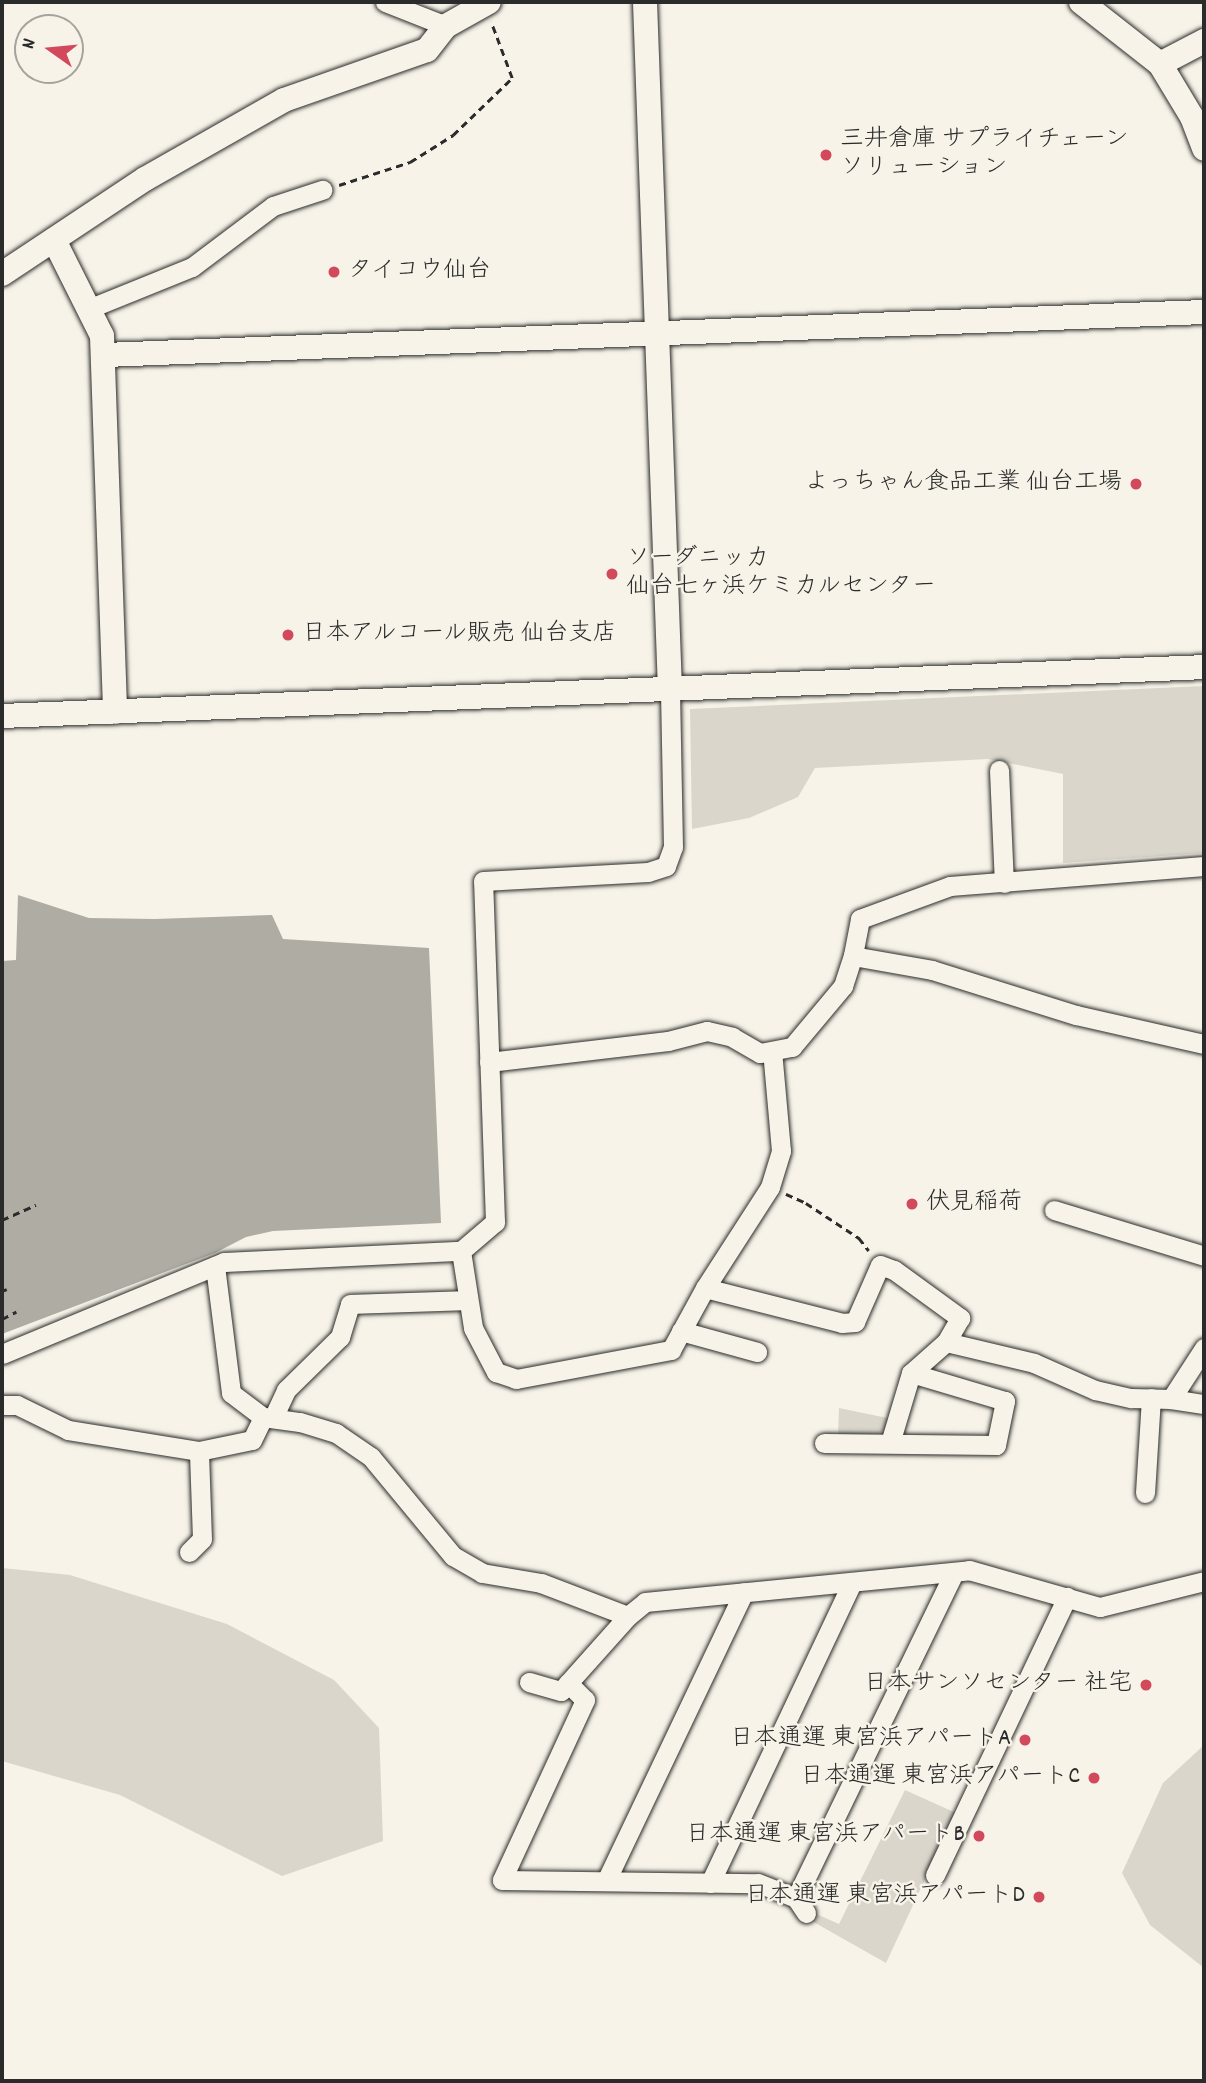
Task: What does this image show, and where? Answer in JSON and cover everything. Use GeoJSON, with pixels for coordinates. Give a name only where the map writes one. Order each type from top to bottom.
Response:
{"type":"FeatureCollection","features":[{"type":"Feature","properties":{"kind":"street"},"geometry":{"type":"LineString","coordinates":[[385,2],[446,26]]}},
{"type":"Feature","properties":{"kind":"street"},"geometry":{"type":"LineString","coordinates":[[2,1354],[224,1262],[461,1251],[495,1222],[482,881],[648,872],[666,866],[673,847],[670,689],[645,2]]}},
{"type":"Feature","properties":{"kind":"street"},"geometry":{"type":"LineString","coordinates":[[1081,2],[1160,64],[1192,117],[1204,149]]}},
{"type":"Feature","properties":{"kind":"street"},"geometry":{"type":"LineString","coordinates":[[2,274],[145,179],[284,100],[427,50],[446,26],[487,3]]}},
{"type":"Feature","properties":{"kind":"street"},"geometry":{"type":"LineString","coordinates":[[1160,64],[1204,41]]}},
{"type":"Feature","properties":{"kind":"street"},"geometry":{"type":"LineString","coordinates":[[88,309],[192,267],[273,206],[322,190]]}},
{"type":"Feature","properties":{"kind":"street"},"geometry":{"type":"LineString","coordinates":[[54,240],[102,336],[116,712]]}},
{"type":"Feature","properties":{"kind":"street"},"geometry":{"type":"LineString","coordinates":[[104,355],[659,331],[1204,312]]}},
{"type":"Feature","properties":{"kind":"street"},"geometry":{"type":"LineString","coordinates":[[2,716],[1204,667]]}},
{"type":"Feature","properties":{"kind":"street"},"geometry":{"type":"LineString","coordinates":[[999,770],[1004,883]]}},
{"type":"Feature","properties":{"kind":"street"},"geometry":{"type":"LineString","coordinates":[[489,1062],[668,1041],[707,1031],[732,1037],[760,1053],[792,1047],[843,986],[853,956],[860,919],[950,887],[1204,866]]}},
{"type":"Feature","properties":{"kind":"street"},"geometry":{"type":"LineString","coordinates":[[853,956],[932,970],[1076,1015],[1204,1044]]}},
{"type":"Feature","properties":{"kind":"street"},"geometry":{"type":"LineString","coordinates":[[461,1251],[472,1328],[496,1372],[516,1379],[671,1350],[705,1288],[770,1187],[781,1151],[772,1051]]}},
{"type":"Feature","properties":{"kind":"street"},"geometry":{"type":"LineString","coordinates":[[1054,1210],[1204,1256]]}},
{"type":"Feature","properties":{"kind":"street"},"geometry":{"type":"LineString","coordinates":[[705,1288],[842,1323],[855,1322],[880,1265],[894,1270],[960,1318],[946,1342],[911,1373],[890,1444]]}},
{"type":"Feature","properties":{"kind":"street"},"geometry":{"type":"LineString","coordinates":[[215,1266],[231,1393],[268,1418],[300,1422],[336,1433],[371,1458],[453,1556],[482,1573],[541,1583],[628,1616]]}},
{"type":"Feature","properties":{"kind":"street"},"geometry":{"type":"LineString","coordinates":[[2,1405],[17,1405],[68,1430],[199,1451],[252,1440],[286,1390],[340,1338],[350,1304],[468,1300]]}},
{"type":"Feature","properties":{"kind":"street"},"geometry":{"type":"LineString","coordinates":[[681,1331],[757,1352]]}},
{"type":"Feature","properties":{"kind":"street"},"geometry":{"type":"LineString","coordinates":[[946,1342],[1034,1363],[1095,1390],[1204,1404]]}},
{"type":"Feature","properties":{"kind":"street"},"geometry":{"type":"LineString","coordinates":[[1171,1399],[1204,1348]]}},
{"type":"Feature","properties":{"kind":"street"},"geometry":{"type":"LineString","coordinates":[[824,1443],[996,1445],[1005,1401],[911,1373]]}},
{"type":"Feature","properties":{"kind":"street"},"geometry":{"type":"LineString","coordinates":[[1145,1493],[1151,1398]]}},
{"type":"Feature","properties":{"kind":"street"},"geometry":{"type":"LineString","coordinates":[[189,1552],[202,1539],[199,1451]]}},
{"type":"Feature","properties":{"kind":"street"},"geometry":{"type":"LineString","coordinates":[[529,1682],[561,1691],[628,1616],[645,1602],[969,1570],[1100,1606],[1204,1581]]}},
{"type":"Feature","properties":{"kind":"street"},"geometry":{"type":"LineString","coordinates":[[568,1683],[585,1700],[502,1880],[758,1883],[801,1906],[954,1572]]}},
{"type":"Feature","properties":{"kind":"street"},"geometry":{"type":"LineString","coordinates":[[710,1883],[852,1581]]}},
{"type":"Feature","properties":{"kind":"street"},"geometry":{"type":"LineString","coordinates":[[606,1881],[744,1592]]}},
{"type":"Feature","properties":{"kind":"street"},"geometry":{"type":"LineString","coordinates":[[935,1875],[1067,1597]]}},
{"type":"Feature","properties":{"kind":"path"},"geometry":{"type":"LineString","coordinates":[[322,190],[410,162],[453,135],[512,78],[487,3]]}},
{"type":"Feature","properties":{"kind":"path"},"geometry":{"type":"LineString","coordinates":[[770,1187],[806,1203],[859,1238],[880,1265]]}},
{"type":"Feature","properties":{"kind":"path"},"geometry":{"type":"LineString","coordinates":[[2,1220],[36,1205]]}},
{"type":"Feature","properties":{"kind":"path"},"geometry":{"type":"LineString","coordinates":[[2,1291],[7,1289]]}},
{"type":"Feature","properties":{"kind":"path"},"geometry":{"type":"LineString","coordinates":[[2,1319],[16,1312]]}},
{"type":"Feature","properties":{"kind":"shaded area"},"geometry":{"type":"Polygon","coordinates":[[[1204,686],[1204,853],[1063,863],[1063,774],[988,759],[815,768],[798,797],[749,818],[692,829],[690,709],[1204,686]]]}},
{"type":"Feature","properties":{"kind":"shaded area"},"geometry":{"type":"Polygon","coordinates":[[[18,895],[89,918],[272,915],[283,939],[429,948],[441,1223],[273,1231],[246,1237],[215,1253],[2,1334],[2,961],[16,960],[18,895]]]}},
{"type":"Feature","properties":{"kind":"shaded area"},"geometry":{"type":"Polygon","coordinates":[[[839,1408],[897,1420],[878,1434],[838,1436],[839,1408]]]}},
{"type":"Feature","properties":{"kind":"shaded area"},"geometry":{"type":"Polygon","coordinates":[[[2,1568],[70,1575],[227,1624],[334,1680],[379,1728],[383,1841],[282,1876],[120,1795],[2,1761],[2,1568]]]}},
{"type":"Feature","properties":{"kind":"shaded area"},"geometry":{"type":"Polygon","coordinates":[[[1204,1745],[1204,1968],[1150,1925],[1122,1873],[1163,1783],[1204,1745]]]}},
{"type":"Feature","properties":{"kind":"shaded area"},"geometry":{"type":"Polygon","coordinates":[[[905,1790],[956,1813],[886,1963],[810,1920],[814,1913],[839,1924],[905,1790]]]}},
{"type":"Feature","properties":{"kind":"place","name":"三井倉庫 サプライチェーン ソリューション"},"geometry":{"type":"Point","coordinates":[826,155]}},
{"type":"Feature","properties":{"kind":"place","name":"タイコウ仙台"},"geometry":{"type":"Point","coordinates":[334,272]}},
{"type":"Feature","properties":{"kind":"place","name":"よっちゃん食品工業 仙台工場"},"geometry":{"type":"Point","coordinates":[1136,484]}},
{"type":"Feature","properties":{"kind":"place","name":"ソーダニッカ 仙台七ヶ浜ケミカルセンター"},"geometry":{"type":"Point","coordinates":[612,574]}},
{"type":"Feature","properties":{"kind":"place","name":"日本アルコール販売 仙台支店"},"geometry":{"type":"Point","coordinates":[288,635]}},
{"type":"Feature","properties":{"kind":"place","name":"伏見稲荷"},"geometry":{"type":"Point","coordinates":[912,1204]}},
{"type":"Feature","properties":{"kind":"place","name":"日本サンソセンター 社宅"},"geometry":{"type":"Point","coordinates":[1146,1685]}},
{"type":"Feature","properties":{"kind":"place","name":"日本通運 東宮浜アパートA"},"geometry":{"type":"Point","coordinates":[1025,1740]}},
{"type":"Feature","properties":{"kind":"place","name":"日本通運 東宮浜アパートC"},"geometry":{"type":"Point","coordinates":[1094,1778]}},
{"type":"Feature","properties":{"kind":"place","name":"日本通運 東宮浜アパートB"},"geometry":{"type":"Point","coordinates":[979,1836]}},
{"type":"Feature","properties":{"kind":"place","name":"日本通運 東宮浜アパートD"},"geometry":{"type":"Point","coordinates":[1039,1897]}}]}
